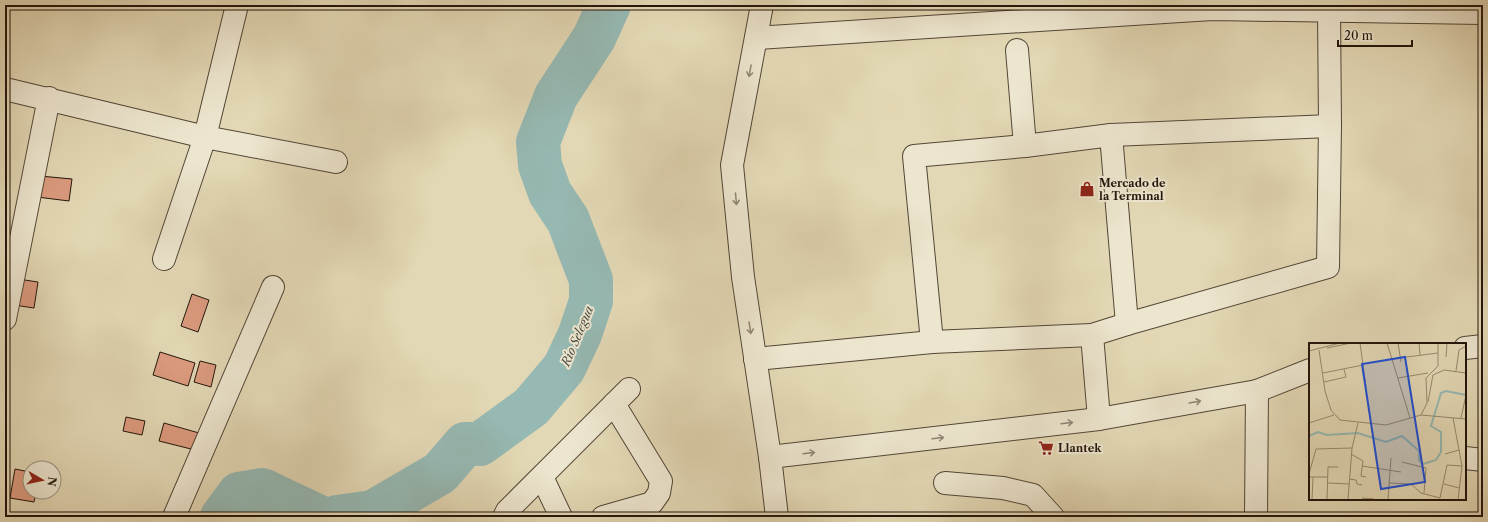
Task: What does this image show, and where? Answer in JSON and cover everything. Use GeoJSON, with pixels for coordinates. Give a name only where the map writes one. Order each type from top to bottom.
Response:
{"type":"FeatureCollection","features":[{"type":"Feature","properties":{"kind":"street"},"geometry":{"type":"LineString","coordinates":[[164,259],[205,136],[237,5]]}},
{"type":"Feature","properties":{"kind":"street"},"geometry":{"type":"LineString","coordinates":[[762,5],[732,165],[742,277],[770,457],[777,517]]}},
{"type":"Feature","properties":{"kind":"street"},"geometry":{"type":"LineString","coordinates":[[756,38],[1211,7],[1328,10],[1476,10]]}},
{"type":"Feature","properties":{"kind":"street"},"geometry":{"type":"LineString","coordinates":[[755,359],[932,342],[1092,335],[1328,267],[1330,126],[1328,10]]}},
{"type":"Feature","properties":{"kind":"street"},"geometry":{"type":"LineString","coordinates":[[1017,50],[1025,146]]}},
{"type":"Feature","properties":{"kind":"street"},"geometry":{"type":"LineString","coordinates":[[5,89],[49,98],[205,136],[336,162]]}},
{"type":"Feature","properties":{"kind":"street"},"geometry":{"type":"LineString","coordinates":[[5,319],[49,98]]}},
{"type":"Feature","properties":{"kind":"street"},"geometry":{"type":"LineString","coordinates":[[932,342],[914,156],[1025,146],[1111,135],[1330,126]]}},
{"type":"Feature","properties":{"kind":"street"},"geometry":{"type":"LineString","coordinates":[[1111,135],[1127,324]]}},
{"type":"Feature","properties":{"kind":"street"},"geometry":{"type":"LineString","coordinates":[[174,517],[273,287]]}},
{"type":"Feature","properties":{"kind":"street"},"geometry":{"type":"LineString","coordinates":[[1092,335],[1099,419]]}},
{"type":"Feature","properties":{"kind":"street"},"geometry":{"type":"LineString","coordinates":[[1466,348],[1483,346]]}},
{"type":"Feature","properties":{"kind":"street"},"geometry":{"type":"LineString","coordinates":[[770,457],[1099,419],[1257,391],[1309,370]]}},
{"type":"Feature","properties":{"kind":"street"},"geometry":{"type":"LineString","coordinates":[[504,517],[629,389]]}},
{"type":"Feature","properties":{"kind":"street"},"geometry":{"type":"LineString","coordinates":[[1256,517],[1257,391]]}},
{"type":"Feature","properties":{"kind":"street"},"geometry":{"type":"LineString","coordinates":[[603,517],[652,504],[660,493],[660,481],[614,404]]}},
{"type":"Feature","properties":{"kind":"street"},"geometry":{"type":"LineString","coordinates":[[1466,458],[1483,460]]}},
{"type":"Feature","properties":{"kind":"street"},"geometry":{"type":"LineString","coordinates":[[542,477],[561,517]]}},
{"type":"Feature","properties":{"kind":"street"},"geometry":{"type":"LineString","coordinates":[[945,483],[1003,488],[1033,495],[1053,517]]}},
{"type":"Feature","properties":{"kind":"building"},"geometry":{"type":"Polygon","coordinates":[[[40,176],[72,179],[69,201],[37,197],[40,176]]]}},
{"type":"Feature","properties":{"kind":"building"},"geometry":{"type":"Polygon","coordinates":[[[18,279],[38,282],[34,308],[14,305],[18,279]]]}},
{"type":"Feature","properties":{"kind":"building"},"geometry":{"type":"Polygon","coordinates":[[[192,294],[209,300],[198,332],[181,326],[192,294]]]}},
{"type":"Feature","properties":{"kind":"building"},"geometry":{"type":"Polygon","coordinates":[[[160,352],[195,363],[188,386],[153,375],[160,352]]]}},
{"type":"Feature","properties":{"kind":"building"},"geometry":{"type":"Polygon","coordinates":[[[200,361],[216,365],[211,387],[194,382],[200,361]]]}},
{"type":"Feature","properties":{"kind":"building"},"geometry":{"type":"Polygon","coordinates":[[[126,417],[145,421],[142,435],[123,431],[126,417]]]}},
{"type":"Feature","properties":{"kind":"building"},"geometry":{"type":"Polygon","coordinates":[[[164,423],[199,433],[195,450],[159,441],[164,423]]]}},
{"type":"Feature","properties":{"kind":"building"},"geometry":{"type":"Polygon","coordinates":[[[15,469],[22,470],[22,500],[10,498],[15,469]]]}},
{"type":"Feature","properties":{"kind":"building"},"geometry":{"type":"Polygon","coordinates":[[[22,500],[34,500],[34,502],[22,500]]]}},
{"type":"Feature","properties":{"kind":"waterway","name":"Río Selegua"},"geometry":{"type":"LineString","coordinates":[[337,517],[373,512],[440,473],[465,444],[480,444],[531,407],[564,368],[580,334],[591,301],[591,280],[568,220],[550,193],[540,165],[538,142],[556,96],[594,38],[609,5]]}},
{"type":"Feature","properties":{"kind":"waterway","name":"Río Selegua"},"geometry":{"type":"LineString","coordinates":[[222,517],[239,494],[262,490],[319,517]]}},
{"type":"Feature","properties":{"kind":"place","name":"Mercado de la Terminal"},"geometry":{"type":"Point","coordinates":[1087,189]}},
{"type":"Feature","properties":{"kind":"place","name":"Llantek"},"geometry":{"type":"Point","coordinates":[1046,448]}}]}
